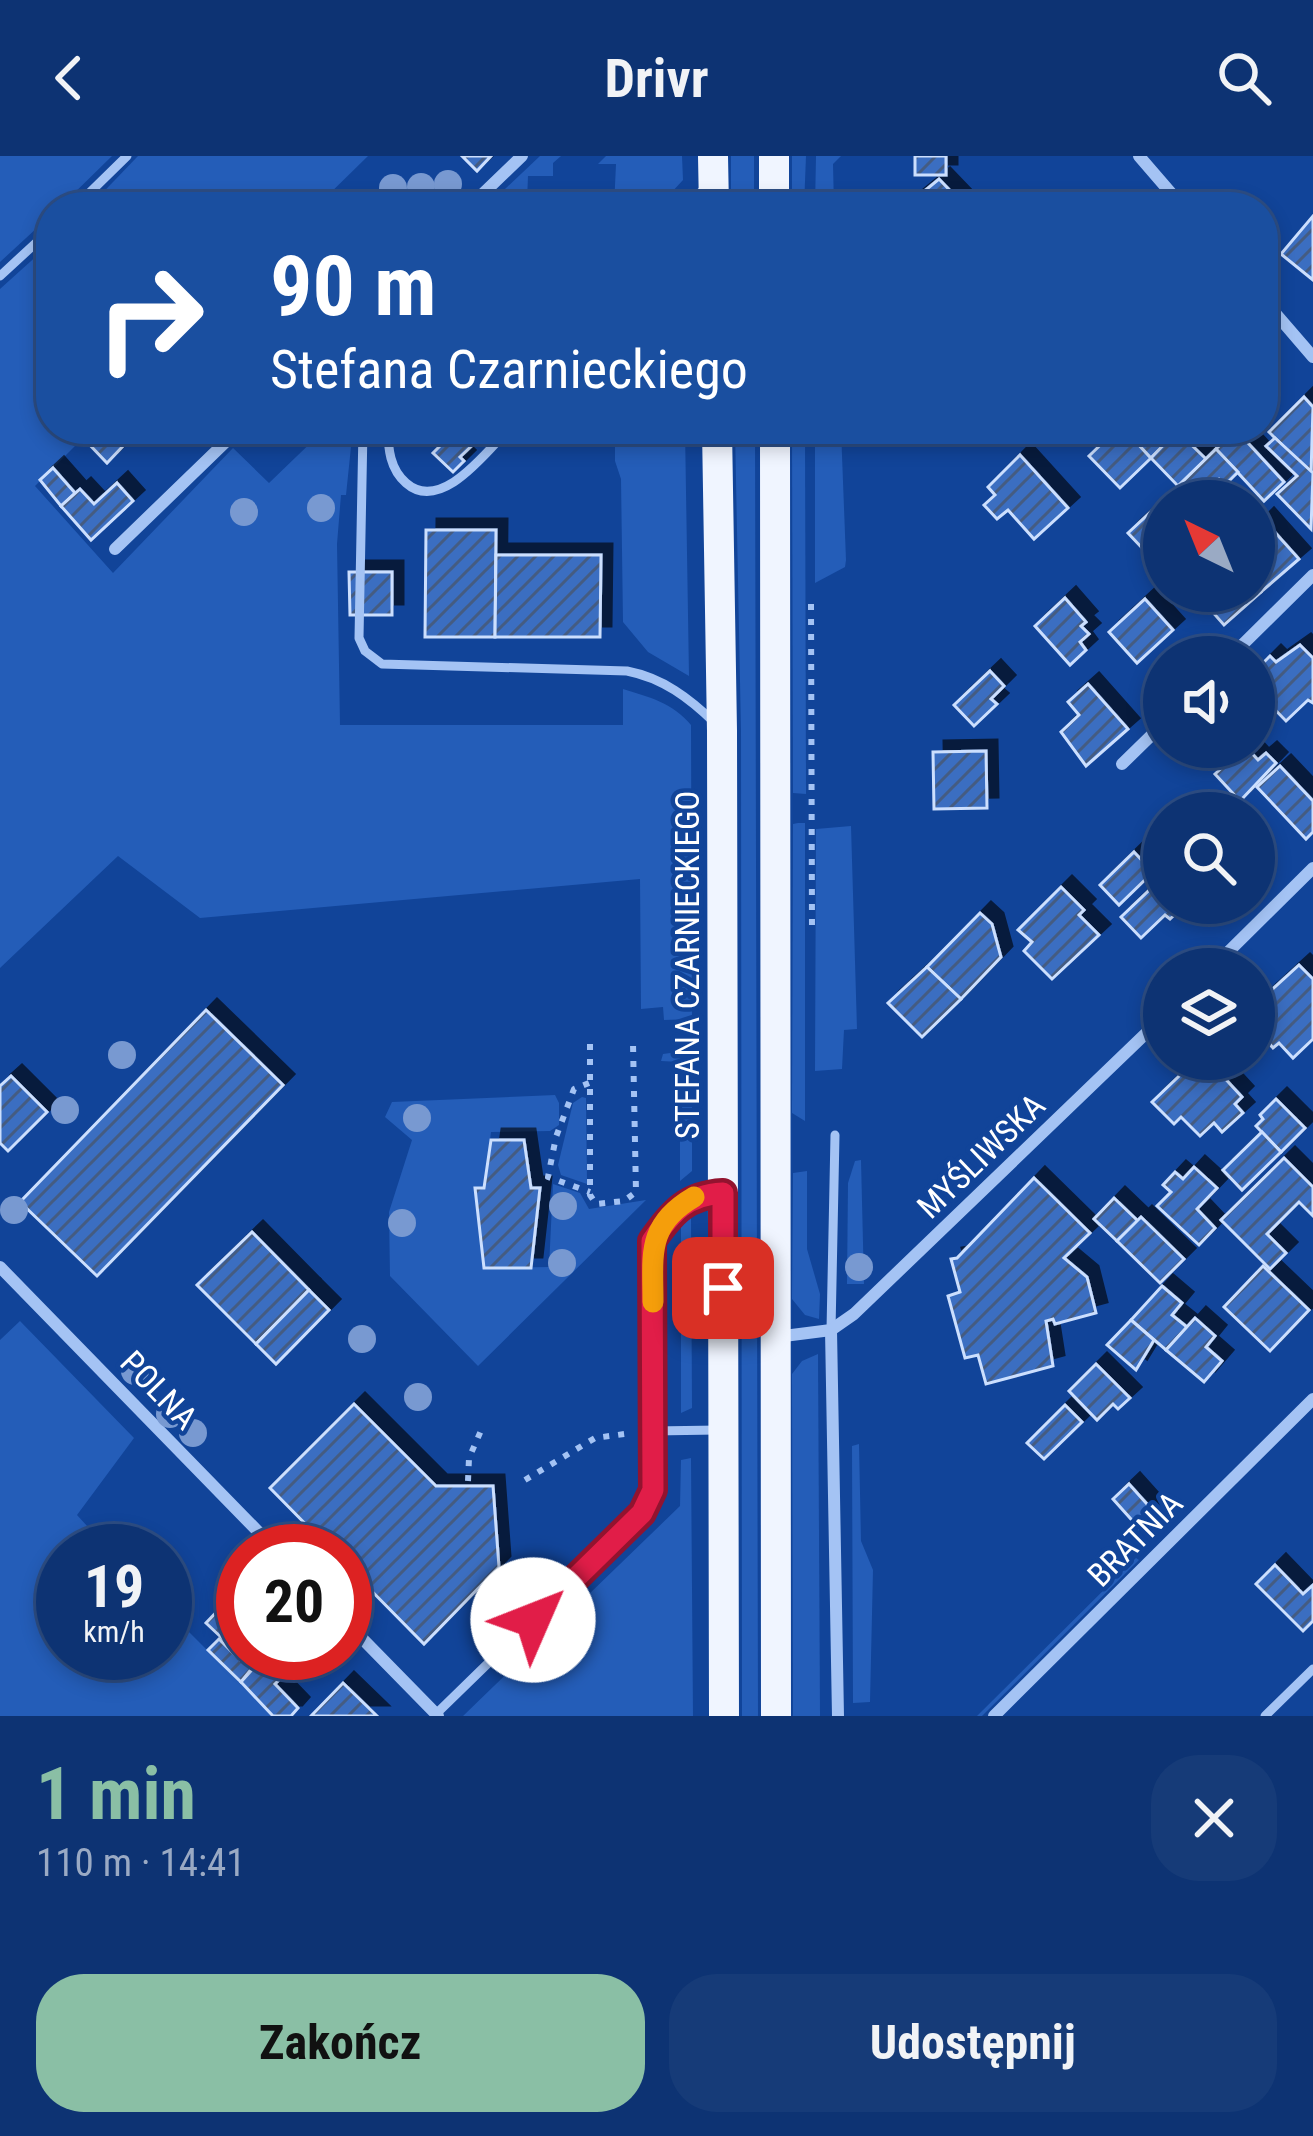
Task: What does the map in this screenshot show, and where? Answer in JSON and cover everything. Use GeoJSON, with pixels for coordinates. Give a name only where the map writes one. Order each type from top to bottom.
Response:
{"type":"FeatureCollection","features":[{"type":"Feature","properties":{"kind":"main road"},"geometry":{"type":"LineString","coordinates":[[774,156],[774,192]]}},
{"type":"Feature","properties":{"kind":"main road","name":"STEFANA CZARNIECKIEGO"},"geometry":{"type":"LineString","coordinates":[[717,444],[724,1716]]}},
{"type":"Feature","properties":{"kind":"main road"},"geometry":{"type":"LineString","coordinates":[[775,444],[776,1716]]}},
{"type":"Feature","properties":{"kind":"street"},"geometry":{"type":"LineString","coordinates":[[485,192],[522,156]]}},
{"type":"Feature","properties":{"kind":"street"},"geometry":{"type":"LineString","coordinates":[[1139,156],[1170,192]]}},
{"type":"Feature","properties":{"kind":"street"},"geometry":{"type":"LineString","coordinates":[[1278,316],[1313,357]]}},
{"type":"Feature","properties":{"kind":"street"},"geometry":{"type":"LineString","coordinates":[[115,548],[223,444]]}},
{"type":"Feature","properties":{"kind":"street"},"geometry":{"type":"LineString","coordinates":[[1251,636],[1313,575]]}},
{"type":"Feature","properties":{"kind":"street"},"geometry":{"type":"LineString","coordinates":[[1122,764],[1143,743]]}},
{"type":"Feature","properties":{"kind":"street"},"geometry":{"type":"LineString","coordinates":[[1232,948],[1313,868]]}},
{"type":"Feature","properties":{"kind":"street","name":"MYŚLIWSKA"},"geometry":{"type":"LineString","coordinates":[[831,1330],[854,1314],[1143,1036]]}},
{"type":"Feature","properties":{"kind":"street","name":"POLNA"},"geometry":{"type":"LineString","coordinates":[[0,1267],[252,1524]]}},
{"type":"Feature","properties":{"kind":"street"},"geometry":{"type":"LineString","coordinates":[[776,1336],[831,1330],[838,1716]]}},
{"type":"Feature","properties":{"kind":"street","name":"BRATNIA"},"geometry":{"type":"LineString","coordinates":[[994,1716],[1313,1400]]}},
{"type":"Feature","properties":{"kind":"street"},"geometry":{"type":"LineString","coordinates":[[372,1649],[437,1715]]}},
{"type":"Feature","properties":{"kind":"lane"},"geometry":{"type":"LineString","coordinates":[[91,192],[127,156]]}},
{"type":"Feature","properties":{"kind":"lane"},"geometry":{"type":"LineString","coordinates":[[0,276],[36,243]]}},
{"type":"Feature","properties":{"kind":"lane"},"geometry":{"type":"LineString","coordinates":[[363,444],[358,638],[372,658],[382,664],[627,670],[674,689],[722,730]]}},
{"type":"Feature","properties":{"kind":"lane"},"geometry":{"type":"LineString","coordinates":[[389,444],[396,472],[424,492],[450,485],[493,444]]}},
{"type":"Feature","properties":{"kind":"lane"},"geometry":{"type":"LineString","coordinates":[[831,1330],[835,1135]]}},
{"type":"Feature","properties":{"kind":"lane"},"geometry":{"type":"LineString","coordinates":[[437,1715],[642,1513],[653,1490],[652,1241],[687,1200],[723,1193]]}},
{"type":"Feature","properties":{"kind":"lane"},"geometry":{"type":"LineString","coordinates":[[653,1431],[723,1430]]}},
{"type":"Feature","properties":{"kind":"lane"},"geometry":{"type":"LineString","coordinates":[[1265,1716],[1313,1669]]}},
{"type":"Feature","properties":{"kind":"path"},"geometry":{"type":"LineString","coordinates":[[811,582],[812,935]]}},
{"type":"Feature","properties":{"kind":"path"},"geometry":{"type":"LineString","coordinates":[[590,1044],[590,1192],[596,1204],[624,1201],[636,1192],[633,1043]]}},
{"type":"Feature","properties":{"kind":"path"},"geometry":{"type":"LineString","coordinates":[[590,1083],[574,1089],[556,1137],[548,1177],[590,1192]]}},
{"type":"Feature","properties":{"kind":"path"},"geometry":{"type":"LineString","coordinates":[[468,1481],[470,1458],[482,1426]]}},
{"type":"Feature","properties":{"kind":"path"},"geometry":{"type":"LineString","coordinates":[[525,1480],[595,1438],[653,1431]]}},
{"type":"Feature","properties":{"kind":"shaded area"},"geometry":{"type":"Polygon","coordinates":[[[0,156],[112,156],[75,192],[36,192],[36,229],[0,262],[0,156]]]}},
{"type":"Feature","properties":{"kind":"shaded area"},"geometry":{"type":"Polygon","coordinates":[[[138,156],[368,156],[331,192],[103,192],[138,156]]]}},
{"type":"Feature","properties":{"kind":"shaded area"},"geometry":{"type":"Polygon","coordinates":[[[540,156],[561,156],[553,163],[553,176],[528,176],[527,192],[502,192],[540,156]]]}},
{"type":"Feature","properties":{"kind":"shaded area"},"geometry":{"type":"Polygon","coordinates":[[[606,156],[682,156],[683,180],[672,192],[615,192],[616,164],[598,164],[606,156]]]}},
{"type":"Feature","properties":{"kind":"shaded area"},"geometry":{"type":"Polygon","coordinates":[[[731,156],[754,156],[754,192],[731,192],[731,156]]]}},
{"type":"Feature","properties":{"kind":"shaded area"},"geometry":{"type":"Polygon","coordinates":[[[792,156],[806,156],[805,192],[792,192],[792,156]]]}},
{"type":"Feature","properties":{"kind":"shaded area"},"geometry":{"type":"Polygon","coordinates":[[[816,156],[841,156],[833,164],[834,192],[815,192],[816,156]]]}},
{"type":"Feature","properties":{"kind":"shaded area"},"geometry":{"type":"Polygon","coordinates":[[[36,257],[36,444],[77,444],[35,486],[113,573],[233,448],[269,483],[309,444],[350,444],[337,544],[340,725],[623,725],[623,689],[684,717],[691,725],[692,1019],[664,1020],[663,1007],[641,1009],[640,879],[200,918],[118,856],[0,968],[0,289],[36,257]]]}},
{"type":"Feature","properties":{"kind":"shaded area"},"geometry":{"type":"Polygon","coordinates":[[[615,444],[685,444],[689,676],[648,652],[623,622],[621,479],[615,444]]]}},
{"type":"Feature","properties":{"kind":"shaded area"},"geometry":{"type":"Polygon","coordinates":[[[735,444],[755,444],[758,1716],[742,1716],[741,732],[735,444]]]}},
{"type":"Feature","properties":{"kind":"shaded area"},"geometry":{"type":"Polygon","coordinates":[[[792,444],[805,444],[806,794],[793,793],[792,444]]]}},
{"type":"Feature","properties":{"kind":"shaded area"},"geometry":{"type":"Polygon","coordinates":[[[815,444],[842,444],[845,567],[815,583],[815,444]]]}},
{"type":"Feature","properties":{"kind":"shaded area"},"geometry":{"type":"Polygon","coordinates":[[[805,823],[805,1121],[792,1113],[793,824],[805,823]]]}},
{"type":"Feature","properties":{"kind":"shaded area"},"geometry":{"type":"Polygon","coordinates":[[[851,826],[857,1029],[844,1030],[842,1069],[815,1071],[816,829],[851,826]]]}},
{"type":"Feature","properties":{"kind":"shaded area"},"geometry":{"type":"Polygon","coordinates":[[[692,1050],[692,1171],[680,1181],[680,1062],[661,1061],[663,1054],[692,1050]]]}},
{"type":"Feature","properties":{"kind":"shaded area"},"geometry":{"type":"Polygon","coordinates":[[[555,1095],[559,1125],[550,1131],[491,1132],[484,1188],[475,1189],[484,1268],[549,1267],[553,1184],[580,1193],[589,1209],[646,1200],[478,1366],[390,1276],[389,1212],[412,1140],[385,1117],[392,1102],[555,1095]]]}},
{"type":"Feature","properties":{"kind":"shaded area"},"geometry":{"type":"Polygon","coordinates":[[[586,1098],[587,1184],[561,1175],[558,1165],[573,1103],[586,1098]]]}},
{"type":"Feature","properties":{"kind":"shaded area"},"geometry":{"type":"Polygon","coordinates":[[[861,1160],[864,1284],[847,1284],[848,1183],[855,1161],[861,1160]]]}},
{"type":"Feature","properties":{"kind":"shaded area"},"geometry":{"type":"Polygon","coordinates":[[[807,1171],[807,1249],[820,1294],[819,1319],[805,1315],[792,1299],[793,1173],[807,1171]]]}},
{"type":"Feature","properties":{"kind":"shaded area"},"geometry":{"type":"Polygon","coordinates":[[[691,1216],[692,1408],[681,1413],[681,1224],[691,1216]]]}},
{"type":"Feature","properties":{"kind":"shaded area"},"geometry":{"type":"Polygon","coordinates":[[[20,1321],[134,1438],[77,1515],[85,1524],[36,1524],[36,1680],[192,1680],[192,1635],[216,1659],[216,1680],[237,1680],[273,1716],[0,1716],[0,1340],[20,1321]]]}},
{"type":"Feature","properties":{"kind":"shaded area"},"geometry":{"type":"Polygon","coordinates":[[[818,1354],[820,1716],[793,1716],[792,1374],[802,1361],[818,1354]]]}},
{"type":"Feature","properties":{"kind":"shaded area"},"geometry":{"type":"Polygon","coordinates":[[[859,1444],[861,1541],[873,1570],[870,1702],[853,1703],[852,1446],[859,1444]]]}},
{"type":"Feature","properties":{"kind":"shaded area"},"geometry":{"type":"Polygon","coordinates":[[[691,1458],[693,1716],[463,1716],[680,1506],[681,1460],[691,1458]]]}},
{"type":"Feature","properties":{"kind":"shaded area"},"geometry":{"type":"Polygon","coordinates":[[[1136,1558],[1139,1560],[977,1716],[1136,1558]]]}},
{"type":"Feature","properties":{"kind":"building"},"geometry":{"type":"Polygon","coordinates":[[[462,156],[491,156],[477,171],[462,156]]]}},
{"type":"Feature","properties":{"kind":"building"},"geometry":{"type":"Polygon","coordinates":[[[915,156],[946,156],[946,175],[915,175],[915,156]]]}},
{"type":"Feature","properties":{"kind":"building"},"geometry":{"type":"Polygon","coordinates":[[[939,179],[951,192],[923,192],[939,179]]]}},
{"type":"Feature","properties":{"kind":"building"},"geometry":{"type":"Polygon","coordinates":[[[1313,216],[1313,280],[1281,254],[1313,216]]]}},
{"type":"Feature","properties":{"kind":"building"},"geometry":{"type":"Polygon","coordinates":[[[1304,397],[1313,407],[1311,474],[1278,441],[1278,423],[1304,397]]]}},
{"type":"Feature","properties":{"kind":"building"},"geometry":{"type":"Polygon","coordinates":[[[1278,441],[1313,473],[1311,529],[1277,494],[1297,476],[1266,446],[1278,441]]]}},
{"type":"Feature","properties":{"kind":"building"},"geometry":{"type":"Polygon","coordinates":[[[89,444],[125,444],[107,463],[89,444]]]}},
{"type":"Feature","properties":{"kind":"building"},"geometry":{"type":"Polygon","coordinates":[[[474,444],[453,472],[433,453],[440,446],[474,444]]]}},
{"type":"Feature","properties":{"kind":"building"},"geometry":{"type":"Polygon","coordinates":[[[1101,444],[1138,444],[1151,458],[1120,488],[1089,456],[1101,444]]]}},
{"type":"Feature","properties":{"kind":"building"},"geometry":{"type":"Polygon","coordinates":[[[1138,444],[1165,444],[1151,458],[1138,444]]]}},
{"type":"Feature","properties":{"kind":"building"},"geometry":{"type":"Polygon","coordinates":[[[1164,444],[1190,444],[1206,459],[1184,480],[1172,480],[1151,458],[1164,444]]]}},
{"type":"Feature","properties":{"kind":"building"},"geometry":{"type":"Polygon","coordinates":[[[1221,444],[1249,444],[1284,482],[1275,491],[1275,480],[1245,480],[1216,449],[1221,444]]]}},
{"type":"Feature","properties":{"kind":"building"},"geometry":{"type":"Polygon","coordinates":[[[1216,449],[1238,472],[1230,480],[1184,480],[1216,449]]]}},
{"type":"Feature","properties":{"kind":"building"},"geometry":{"type":"Polygon","coordinates":[[[1020,455],[1068,508],[1034,539],[1008,510],[997,519],[984,505],[995,495],[988,487],[1020,455]]]}},
{"type":"Feature","properties":{"kind":"building"},"geometry":{"type":"Polygon","coordinates":[[[53,468],[75,493],[61,506],[40,480],[53,468]]]}},
{"type":"Feature","properties":{"kind":"building"},"geometry":{"type":"Polygon","coordinates":[[[117,483],[133,501],[91,540],[61,506],[80,489],[94,504],[117,483]]]}},
{"type":"Feature","properties":{"kind":"building"},"geometry":{"type":"Polygon","coordinates":[[[1143,519],[1143,549],[1128,533],[1143,519]]]}},
{"type":"Feature","properties":{"kind":"building"},"geometry":{"type":"Polygon","coordinates":[[[426,530],[496,530],[495,637],[425,637],[426,530]]]}},
{"type":"Feature","properties":{"kind":"building"},"geometry":{"type":"Polygon","coordinates":[[[1275,532],[1299,559],[1275,580],[1275,532]]]}},
{"type":"Feature","properties":{"kind":"building"},"geometry":{"type":"Polygon","coordinates":[[[496,555],[601,555],[600,637],[495,637],[496,555]]]}},
{"type":"Feature","properties":{"kind":"building"},"geometry":{"type":"Polygon","coordinates":[[[349,572],[392,572],[392,615],[350,615],[349,572]]]}},
{"type":"Feature","properties":{"kind":"building"},"geometry":{"type":"Polygon","coordinates":[[[1065,598],[1086,622],[1081,626],[1089,634],[1080,642],[1086,650],[1070,665],[1035,626],[1065,598]]]}},
{"type":"Feature","properties":{"kind":"building"},"geometry":{"type":"Polygon","coordinates":[[[1143,601],[1143,612],[1157,612],[1173,630],[1166,636],[1143,636],[1143,658],[1137,663],[1109,632],[1143,601]]]}},
{"type":"Feature","properties":{"kind":"building"},"geometry":{"type":"Polygon","coordinates":[[[1213,612],[1239,612],[1224,625],[1213,612]]]}},
{"type":"Feature","properties":{"kind":"building"},"geometry":{"type":"Polygon","coordinates":[[[1300,645],[1313,658],[1313,703],[1308,700],[1286,721],[1275,710],[1276,662],[1300,645]]]}},
{"type":"Feature","properties":{"kind":"building"},"geometry":{"type":"Polygon","coordinates":[[[990,671],[1004,686],[991,699],[997,704],[974,726],[954,705],[990,671]]]}},
{"type":"Feature","properties":{"kind":"building"},"geometry":{"type":"Polygon","coordinates":[[[1088,684],[1128,729],[1086,766],[1061,732],[1079,715],[1068,702],[1088,684]]]}},
{"type":"Feature","properties":{"kind":"building"},"geometry":{"type":"Polygon","coordinates":[[[986,751],[987,808],[934,809],[933,752],[986,751]]]}},
{"type":"Feature","properties":{"kind":"building"},"geometry":{"type":"Polygon","coordinates":[[[1280,766],[1313,801],[1313,832],[1306,839],[1275,806],[1275,792],[1257,787],[1280,766]]]}},
{"type":"Feature","properties":{"kind":"building"},"geometry":{"type":"Polygon","coordinates":[[[1221,768],[1271,768],[1249,792],[1232,792],[1215,774],[1221,768]]]}},
{"type":"Feature","properties":{"kind":"building"},"geometry":{"type":"Polygon","coordinates":[[[1134,852],[1143,861],[1143,882],[1119,905],[1100,885],[1134,852]]]}},
{"type":"Feature","properties":{"kind":"building"},"geometry":{"type":"Polygon","coordinates":[[[1061,887],[1084,910],[1079,915],[1099,935],[1052,979],[1024,951],[1032,942],[1018,930],[1061,887]]]}},
{"type":"Feature","properties":{"kind":"building"},"geometry":{"type":"Polygon","coordinates":[[[1143,896],[1143,924],[1156,924],[1141,938],[1121,917],[1143,896]]]}},
{"type":"Feature","properties":{"kind":"building"},"geometry":{"type":"Polygon","coordinates":[[[980,913],[992,924],[1001,957],[961,999],[927,967],[980,913]]]}},
{"type":"Feature","properties":{"kind":"building"},"geometry":{"type":"Polygon","coordinates":[[[1299,965],[1313,979],[1313,1039],[1293,1058],[1279,1043],[1275,1046],[1275,987],[1299,965]]]}},
{"type":"Feature","properties":{"kind":"building"},"geometry":{"type":"Polygon","coordinates":[[[927,967],[961,999],[922,1037],[888,1003],[927,967]]]}},
{"type":"Feature","properties":{"kind":"building"},"geometry":{"type":"Polygon","coordinates":[[[206,1010],[283,1085],[97,1276],[20,1202],[206,1010]]]}},
{"type":"Feature","properties":{"kind":"building"},"geometry":{"type":"Polygon","coordinates":[[[11,1076],[47,1112],[8,1151],[0,1143],[0,1086],[11,1076]]]}},
{"type":"Feature","properties":{"kind":"building"},"geometry":{"type":"Polygon","coordinates":[[[1175,1080],[1226,1080],[1242,1097],[1235,1104],[1243,1113],[1222,1132],[1214,1123],[1200,1136],[1181,1117],[1174,1124],[1152,1102],[1175,1080]]]}},
{"type":"Feature","properties":{"kind":"building"},"geometry":{"type":"Polygon","coordinates":[[[1276,1099],[1305,1128],[1281,1152],[1256,1126],[1276,1099]]]}},
{"type":"Feature","properties":{"kind":"building"},"geometry":{"type":"Polygon","coordinates":[[[1262,1132],[1281,1152],[1242,1190],[1223,1170],[1262,1132]]]}},
{"type":"Feature","properties":{"kind":"building"},"geometry":{"type":"Polygon","coordinates":[[[491,1140],[524,1140],[531,1188],[540,1188],[531,1268],[484,1268],[475,1188],[484,1188],[491,1140]]]}},
{"type":"Feature","properties":{"kind":"building"},"geometry":{"type":"Polygon","coordinates":[[[1284,1158],[1313,1187],[1313,1216],[1299,1202],[1267,1234],[1286,1253],[1270,1269],[1221,1220],[1284,1158]]]}},
{"type":"Feature","properties":{"kind":"building"},"geometry":{"type":"Polygon","coordinates":[[[1194,1167],[1217,1188],[1197,1209],[1215,1228],[1199,1245],[1157,1206],[1171,1192],[1163,1185],[1175,1172],[1183,1179],[1194,1167]]]}},
{"type":"Feature","properties":{"kind":"building"},"geometry":{"type":"Polygon","coordinates":[[[1034,1178],[1090,1233],[1064,1258],[1087,1277],[1096,1313],[1055,1324],[1053,1319],[1046,1321],[1053,1366],[986,1384],[978,1355],[965,1358],[948,1296],[960,1292],[951,1259],[1034,1178]]]}},
{"type":"Feature","properties":{"kind":"building"},"geometry":{"type":"Polygon","coordinates":[[[1114,1198],[1138,1221],[1117,1241],[1094,1219],[1114,1198]]]}},
{"type":"Feature","properties":{"kind":"building"},"geometry":{"type":"Polygon","coordinates":[[[1141,1217],[1184,1259],[1160,1283],[1117,1241],[1141,1217]]]}},
{"type":"Feature","properties":{"kind":"building"},"geometry":{"type":"Polygon","coordinates":[[[252,1232],[309,1290],[256,1344],[197,1285],[252,1232]]]}},
{"type":"Feature","properties":{"kind":"building"},"geometry":{"type":"Polygon","coordinates":[[[1263,1266],[1309,1310],[1270,1351],[1224,1307],[1263,1266]]]}},
{"type":"Feature","properties":{"kind":"building"},"geometry":{"type":"Polygon","coordinates":[[[1162,1286],[1182,1303],[1172,1315],[1187,1327],[1166,1350],[1131,1320],[1162,1286]]]}},
{"type":"Feature","properties":{"kind":"building"},"geometry":{"type":"Polygon","coordinates":[[[309,1290],[329,1310],[276,1364],[256,1344],[309,1290]]]}},
{"type":"Feature","properties":{"kind":"building"},"geometry":{"type":"Polygon","coordinates":[[[1195,1318],[1215,1336],[1206,1347],[1222,1361],[1204,1382],[1166,1350],[1195,1318]]]}},
{"type":"Feature","properties":{"kind":"building"},"geometry":{"type":"Polygon","coordinates":[[[1131,1320],[1154,1340],[1136,1370],[1107,1345],[1131,1320]]]}},
{"type":"Feature","properties":{"kind":"building"},"geometry":{"type":"Polygon","coordinates":[[[1096,1364],[1130,1398],[1118,1409],[1113,1404],[1097,1420],[1069,1391],[1096,1364]]]}},
{"type":"Feature","properties":{"kind":"building"},"geometry":{"type":"Polygon","coordinates":[[[354,1404],[436,1486],[493,1486],[499,1567],[424,1644],[372,1591],[372,1524],[305,1524],[270,1488],[354,1404]]]}},
{"type":"Feature","properties":{"kind":"building"},"geometry":{"type":"Polygon","coordinates":[[[1065,1405],[1082,1422],[1044,1459],[1027,1443],[1065,1405]]]}},
{"type":"Feature","properties":{"kind":"building"},"geometry":{"type":"Polygon","coordinates":[[[1129,1484],[1155,1513],[1139,1528],[1113,1499],[1129,1484]]]}},
{"type":"Feature","properties":{"kind":"building"},"geometry":{"type":"Polygon","coordinates":[[[1275,1565],[1303,1594],[1313,1585],[1313,1621],[1303,1631],[1256,1584],[1275,1565]]]}},
{"type":"Feature","properties":{"kind":"building"},"geometry":{"type":"Polygon","coordinates":[[[216,1612],[216,1632],[206,1623],[216,1612]]]}},
{"type":"Feature","properties":{"kind":"building"},"geometry":{"type":"Polygon","coordinates":[[[279,1680],[275,1684],[298,1708],[291,1716],[273,1716],[241,1682],[279,1680]]]}},
{"type":"Feature","properties":{"kind":"building"},"geometry":{"type":"Polygon","coordinates":[[[343,1683],[377,1716],[311,1716],[343,1683]]]}},
{"type":"Feature","properties":{"kind":"slow traffic"},"geometry":{"type":"LineString","coordinates":[[653,1302],[652,1241],[674,1212],[694,1197]]}},
{"type":"Feature","properties":{"kind":"route"},"geometry":{"type":"LineString","coordinates":[[533,1620],[642,1513],[653,1490],[652,1241],[674,1212],[699,1195],[723,1193],[723,1288]]}}]}
